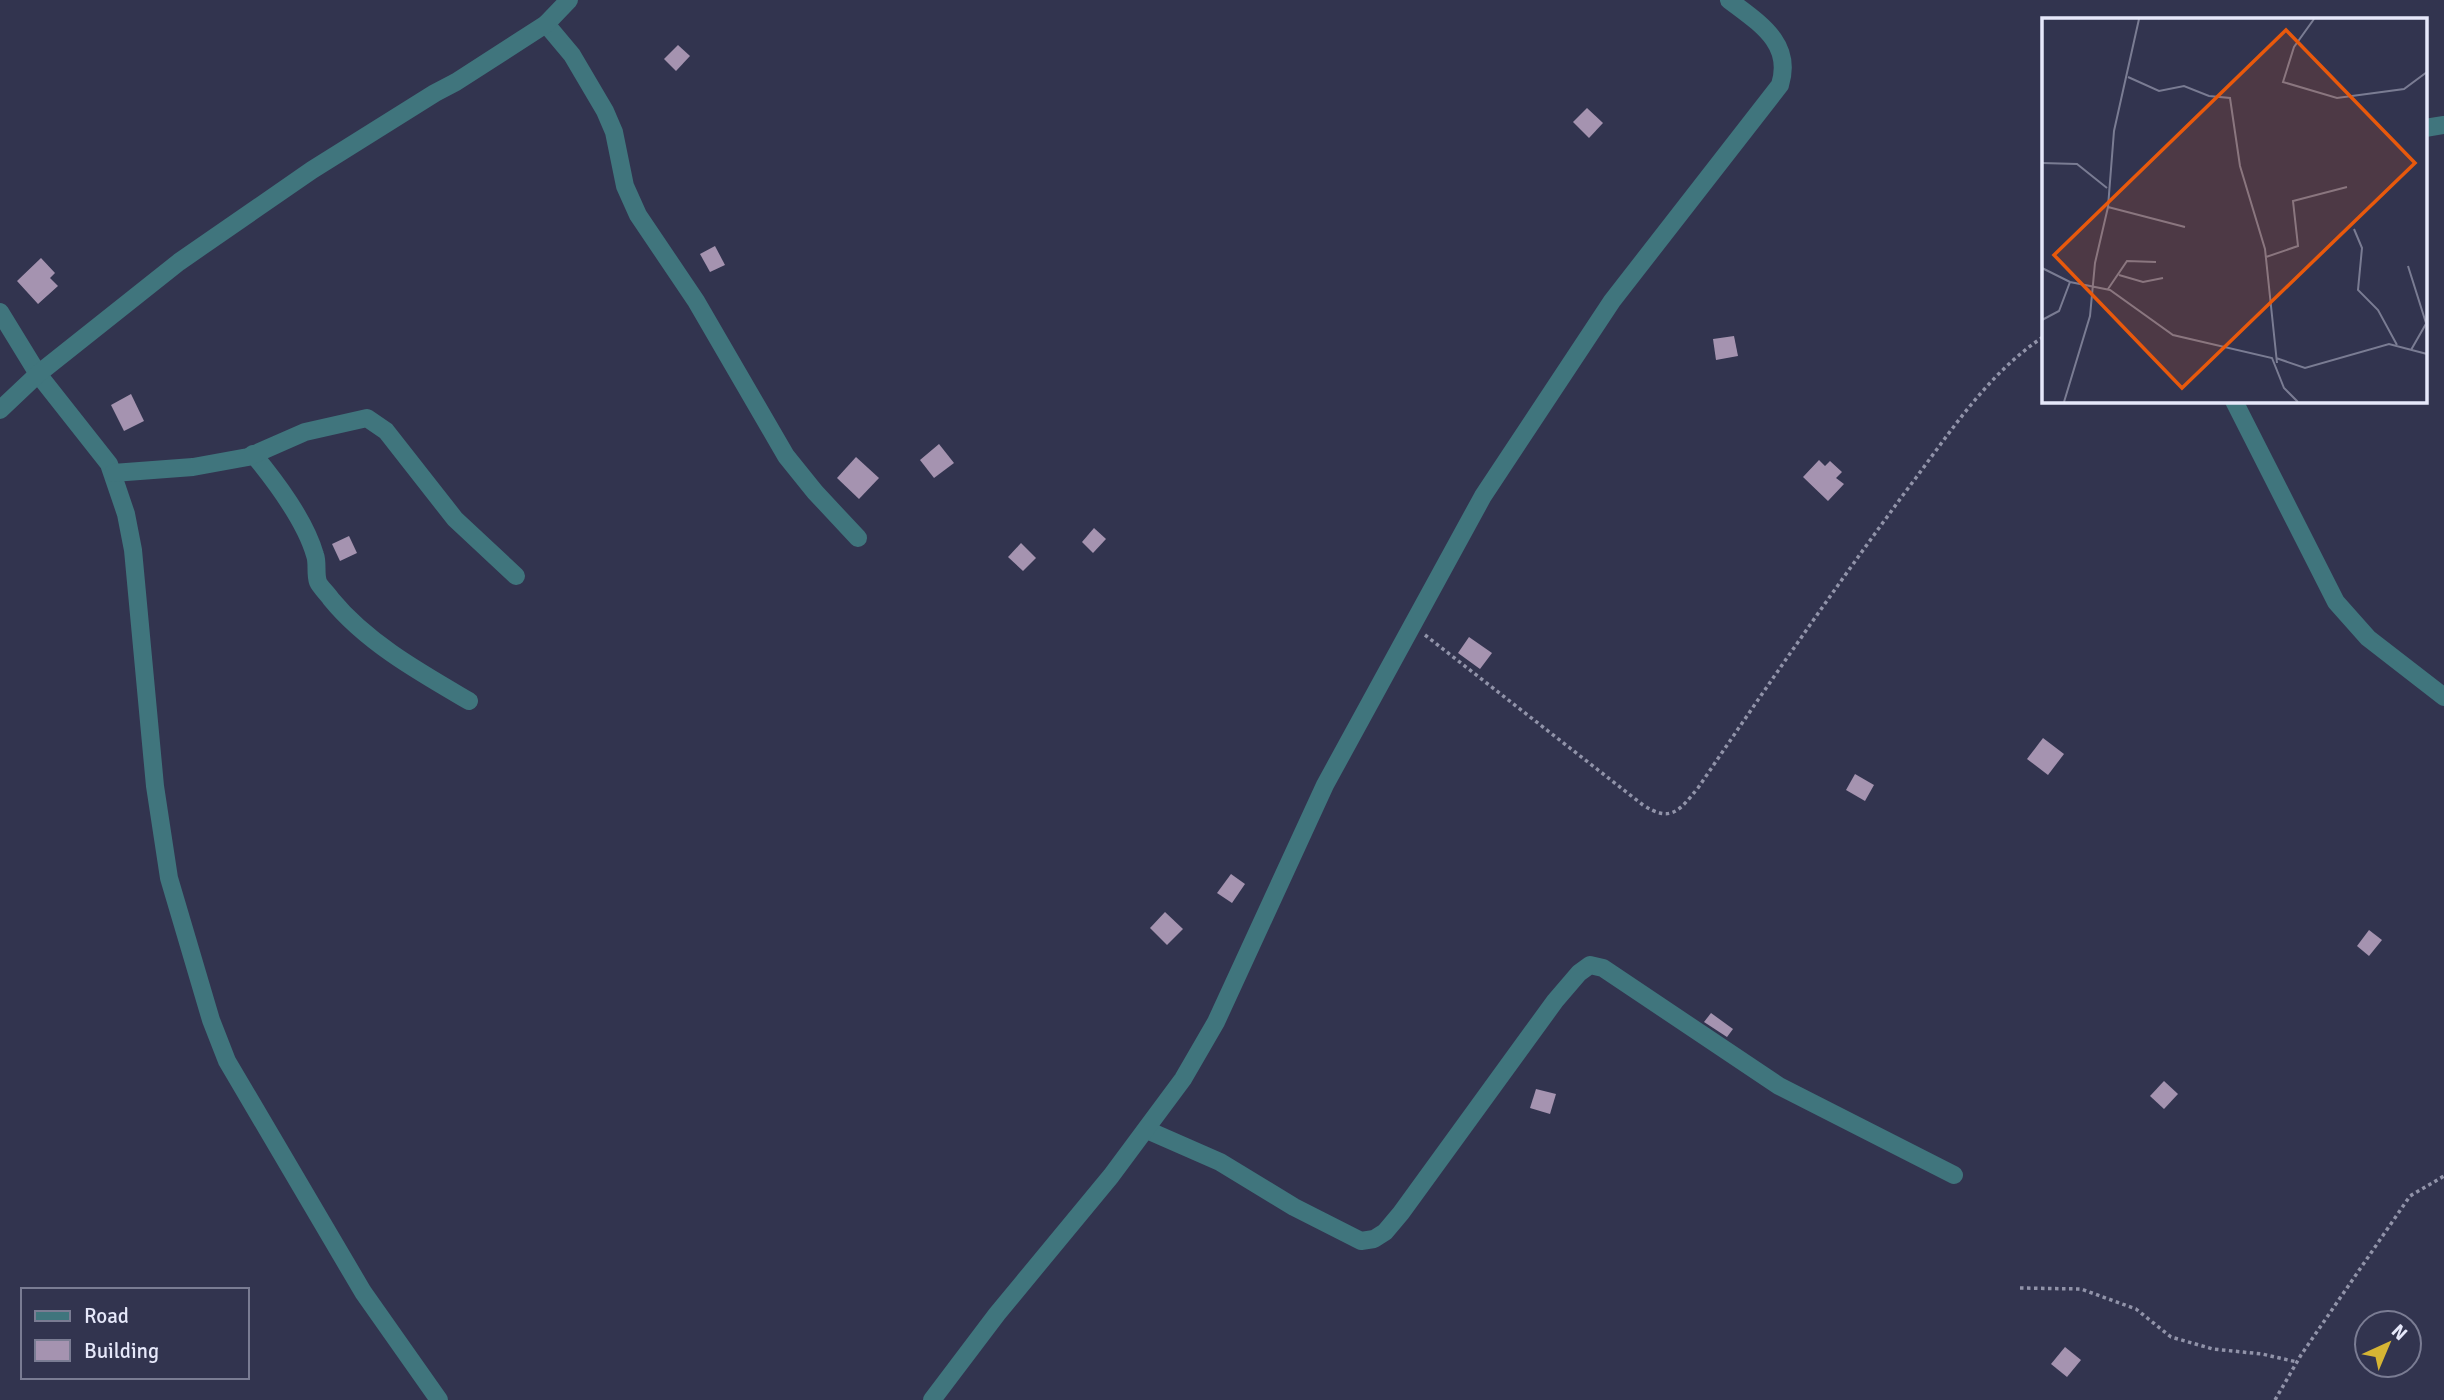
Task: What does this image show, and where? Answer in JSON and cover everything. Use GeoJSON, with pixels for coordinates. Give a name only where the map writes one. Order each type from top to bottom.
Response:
{"type":"FeatureCollection","features":[{"type":"Feature","properties":{"kind":"street"},"geometry":{"type":"LineString","coordinates":[[0,410],[38,374],[179,262],[312,170],[546,24],[569,0]]}},
{"type":"Feature","properties":{"kind":"street"},"geometry":{"type":"LineString","coordinates":[[932,1400],[997,1314],[1059,1242],[1147,1130],[1183,1079],[1216,1022],[1325,785],[1489,486],[1605,311],[1780,85],[1784,72],[1778,45],[1766,30],[1729,0]]}},
{"type":"Feature","properties":{"kind":"street"},"geometry":{"type":"LineString","coordinates":[[546,24],[572,55],[605,111],[614,132],[625,186],[638,215],[696,300],[786,456],[858,538]]}},
{"type":"Feature","properties":{"kind":"street"},"geometry":{"type":"LineString","coordinates":[[2426,128],[2444,125]]}},
{"type":"Feature","properties":{"kind":"street"},"geometry":{"type":"LineString","coordinates":[[0,312],[38,374],[98,447],[113,473],[126,514],[133,550],[155,786],[169,878],[211,1020],[227,1061],[363,1292],[439,1400]]}},
{"type":"Feature","properties":{"kind":"street"},"geometry":{"type":"LineString","coordinates":[[2234,402],[2336,602],[2368,638],[2444,697]]}},
{"type":"Feature","properties":{"kind":"street"},"geometry":{"type":"LineString","coordinates":[[113,473],[193,467],[253,454],[305,432],[367,418],[386,431],[455,519],[516,576]]}},
{"type":"Feature","properties":{"kind":"street"},"geometry":{"type":"LineString","coordinates":[[253,454],[272,477],[299,520],[316,555],[318,582],[344,614],[422,673],[469,701]]}},
{"type":"Feature","properties":{"kind":"street"},"geometry":{"type":"LineString","coordinates":[[1147,1130],[1220,1162],[1344,1234],[1361,1241],[1374,1239],[1385,1232],[1401,1213],[1555,1001],[1579,973],[1590,965],[1603,968],[1779,1086],[1954,1175]]}},
{"type":"Feature","properties":{"kind":"path"},"geometry":{"type":"LineString","coordinates":[[1412,625],[1643,805],[1664,815],[1673,813],[1683,806],[1698,788],[1859,555],[1970,405],[2018,356],[2042,338]]}},
{"type":"Feature","properties":{"kind":"path"},"geometry":{"type":"LineString","coordinates":[[2275,1400],[2297,1362],[2410,1196],[2444,1176]]}},
{"type":"Feature","properties":{"kind":"path"},"geometry":{"type":"LineString","coordinates":[[2020,1288],[2081,1289],[2136,1309],[2171,1337],[2213,1349],[2262,1354],[2297,1362]]}},
{"type":"Feature","properties":{"kind":"building"},"geometry":{"type":"Polygon","coordinates":[[[678,45],[690,56],[676,71],[664,59],[678,45]]]}},
{"type":"Feature","properties":{"kind":"building"},"geometry":{"type":"Polygon","coordinates":[[[1587,108],[1603,123],[1589,138],[1573,122],[1587,108]]]}},
{"type":"Feature","properties":{"kind":"building"},"geometry":{"type":"Polygon","coordinates":[[[715,246],[725,265],[710,272],[700,254],[715,246]]]}},
{"type":"Feature","properties":{"kind":"building"},"geometry":{"type":"Polygon","coordinates":[[[41,258],[55,273],[50,278],[58,286],[38,304],[17,281],[41,258]]]}},
{"type":"Feature","properties":{"kind":"building"},"geometry":{"type":"Polygon","coordinates":[[[1734,336],[1738,356],[1716,360],[1713,339],[1734,336]]]}},
{"type":"Feature","properties":{"kind":"building"},"geometry":{"type":"Polygon","coordinates":[[[131,394],[144,421],[124,431],[111,405],[131,394]]]}},
{"type":"Feature","properties":{"kind":"building"},"geometry":{"type":"Polygon","coordinates":[[[939,444],[954,463],[934,478],[920,460],[939,444]]]}},
{"type":"Feature","properties":{"kind":"building"},"geometry":{"type":"Polygon","coordinates":[[[856,457],[879,478],[859,499],[837,478],[856,457]]]}},
{"type":"Feature","properties":{"kind":"building"},"geometry":{"type":"Polygon","coordinates":[[[1819,460],[1825,466],[1830,461],[1842,472],[1836,478],[1844,484],[1828,501],[1803,477],[1819,460]]]}},
{"type":"Feature","properties":{"kind":"building"},"geometry":{"type":"Polygon","coordinates":[[[1094,528],[1106,539],[1093,553],[1082,542],[1094,528]]]}},
{"type":"Feature","properties":{"kind":"building"},"geometry":{"type":"Polygon","coordinates":[[[349,536],[357,553],[340,561],[332,544],[349,536]]]}},
{"type":"Feature","properties":{"kind":"building"},"geometry":{"type":"Polygon","coordinates":[[[1021,543],[1036,558],[1023,571],[1008,557],[1021,543]]]}},
{"type":"Feature","properties":{"kind":"building"},"geometry":{"type":"Polygon","coordinates":[[[1469,637],[1492,653],[1480,669],[1458,653],[1469,637]]]}},
{"type":"Feature","properties":{"kind":"building"},"geometry":{"type":"Polygon","coordinates":[[[2043,738],[2064,754],[2048,775],[2027,759],[2043,738]]]}},
{"type":"Feature","properties":{"kind":"building"},"geometry":{"type":"Polygon","coordinates":[[[1855,774],[1874,785],[1865,801],[1846,790],[1855,774]]]}},
{"type":"Feature","properties":{"kind":"building"},"geometry":{"type":"Polygon","coordinates":[[[1231,874],[1245,884],[1232,903],[1217,893],[1231,874]]]}},
{"type":"Feature","properties":{"kind":"building"},"geometry":{"type":"Polygon","coordinates":[[[1165,912],[1183,929],[1167,945],[1150,928],[1165,912]]]}},
{"type":"Feature","properties":{"kind":"building"},"geometry":{"type":"Polygon","coordinates":[[[2369,930],[2382,940],[2369,956],[2357,946],[2369,930]]]}},
{"type":"Feature","properties":{"kind":"building"},"geometry":{"type":"Polygon","coordinates":[[[1711,1013],[1733,1029],[1727,1037],[1704,1022],[1711,1013]]]}},
{"type":"Feature","properties":{"kind":"building"},"geometry":{"type":"Polygon","coordinates":[[[2164,1081],[2178,1094],[2164,1109],[2150,1096],[2164,1081]]]}},
{"type":"Feature","properties":{"kind":"building"},"geometry":{"type":"Polygon","coordinates":[[[1536,1089],[1556,1094],[1550,1114],[1530,1108],[1536,1089]]]}},
{"type":"Feature","properties":{"kind":"building"},"geometry":{"type":"Polygon","coordinates":[[[2065,1347],[2081,1360],[2067,1377],[2051,1364],[2065,1347]]]}}]}
